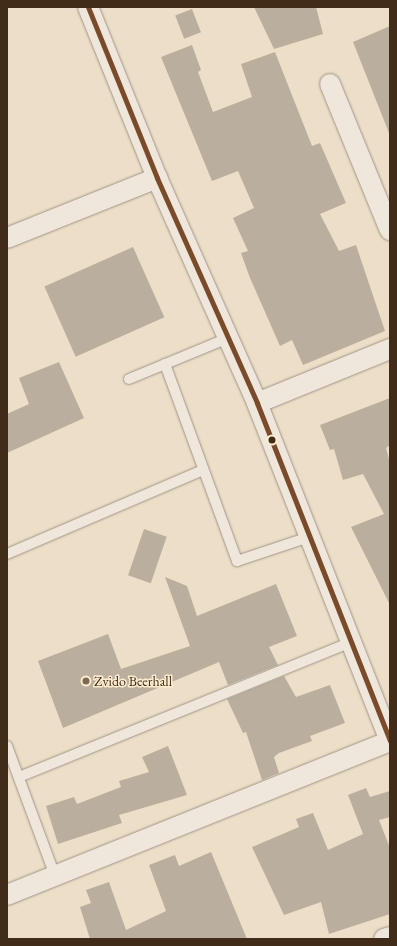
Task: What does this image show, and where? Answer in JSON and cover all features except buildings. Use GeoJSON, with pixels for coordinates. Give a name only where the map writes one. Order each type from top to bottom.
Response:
{"type":"FeatureCollection","features":[{"type":"Feature","properties":{"kind":"street"},"geometry":{"type":"LineString","coordinates":[[7,895],[390,741],[257,403],[157,178],[88,7]]}},
{"type":"Feature","properties":{"kind":"street"},"geometry":{"type":"LineString","coordinates":[[330,84],[390,230]]}},
{"type":"Feature","properties":{"kind":"street"},"geometry":{"type":"LineString","coordinates":[[7,238],[157,178]]}},
{"type":"Feature","properties":{"kind":"street"},"geometry":{"type":"LineString","coordinates":[[257,403],[390,349]]}},
{"type":"Feature","properties":{"kind":"street"},"geometry":{"type":"LineString","coordinates":[[384,939],[390,936]]}},
{"type":"Feature","properties":{"kind":"lane"},"geometry":{"type":"LineString","coordinates":[[129,379],[228,338]]}},
{"type":"Feature","properties":{"kind":"lane"},"geometry":{"type":"LineString","coordinates":[[165,364],[236,561],[309,536]]}},
{"type":"Feature","properties":{"kind":"lane"},"geometry":{"type":"LineString","coordinates":[[7,554],[203,470]]}},
{"type":"Feature","properties":{"kind":"lane"},"geometry":{"type":"LineString","coordinates":[[19,777],[351,642]]}},
{"type":"Feature","properties":{"kind":"lane"},"geometry":{"type":"LineString","coordinates":[[7,746],[55,876]]}},
{"type":"Feature","properties":{"kind":"transit line"},"geometry":{"type":"LineString","coordinates":[[88,7],[157,178],[257,403],[390,741]]}},
{"type":"Feature","properties":{"kind":"place","name":"Zvido Beerhall"},"geometry":{"type":"Point","coordinates":[86,681]}}]}
